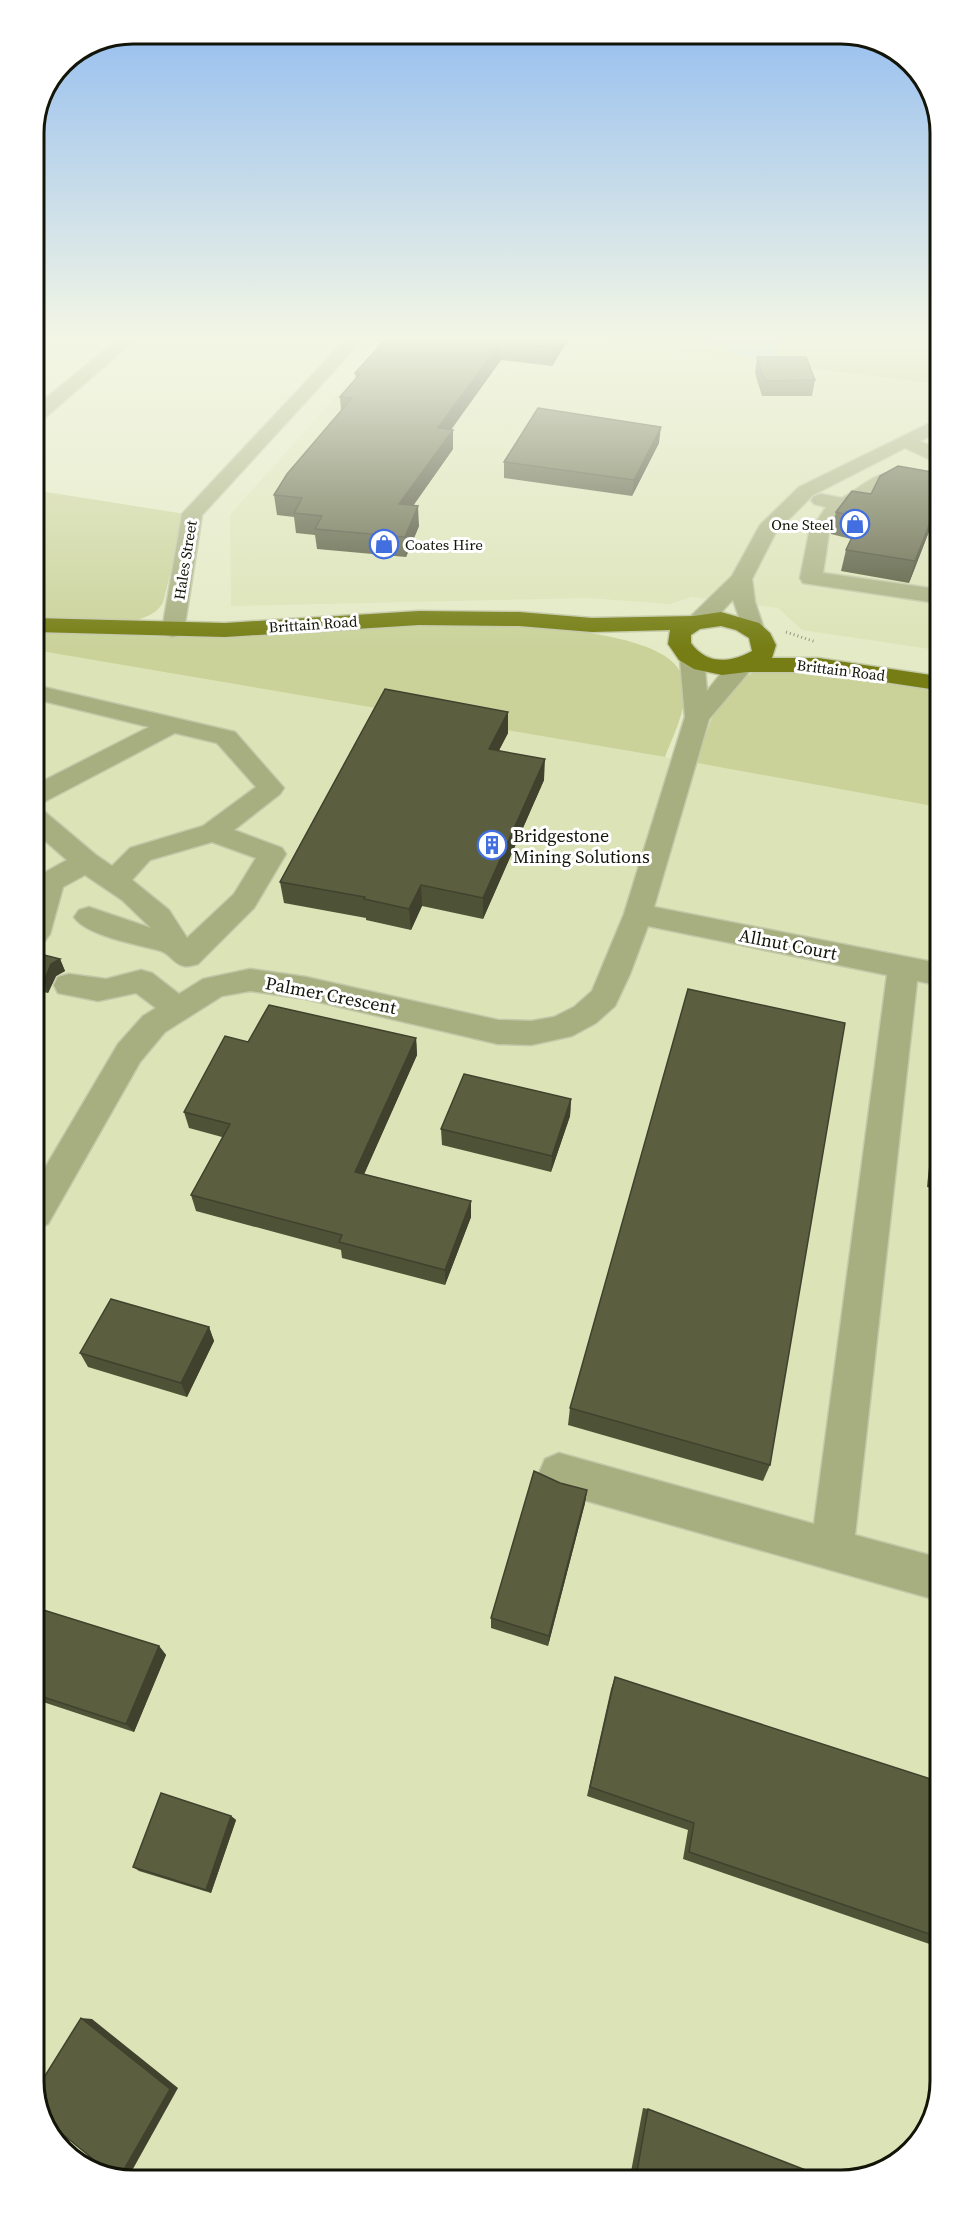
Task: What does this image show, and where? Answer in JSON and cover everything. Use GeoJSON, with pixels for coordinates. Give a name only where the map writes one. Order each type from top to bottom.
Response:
{"type":"FeatureCollection","features":[{"type":"Feature","properties":{"kind":"main road","name":"Brittain Road"},"geometry":{"type":"LineString","coordinates":[[44,625],[225,630],[418,618],[519,619],[592,625],[732,621],[754,630],[859,658],[930,669]]}},
{"type":"Feature","properties":{"kind":"main road"},"geometry":{"type":"LineString","coordinates":[[691,659],[681,651],[678,635],[684,628],[696,622]]}},
{"type":"Feature","properties":{"kind":"main road","name":"Brittain Road"},"geometry":{"type":"LineString","coordinates":[[592,625],[659,645],[716,667],[818,665],[930,682]]}},
{"type":"Feature","properties":{"kind":"main road"},"geometry":{"type":"LineString","coordinates":[[743,665],[763,654],[765,646],[762,638],[754,630]]}},
{"type":"Feature","properties":{"kind":"street","name":"Hales Street"},"geometry":{"type":"LineString","coordinates":[[173,630],[192,514],[259,442]]}},
{"type":"Feature","properties":{"kind":"street"},"geometry":{"type":"LineString","coordinates":[[696,622],[741,579],[767,529],[802,495],[864,460],[902,442]]}},
{"type":"Feature","properties":{"kind":"street"},"geometry":{"type":"LineString","coordinates":[[908,442],[930,454]]}},
{"type":"Feature","properties":{"kind":"street"},"geometry":{"type":"LineString","coordinates":[[802,495],[839,504],[851,501],[874,483],[897,477],[910,477],[930,484]]}},
{"type":"Feature","properties":{"kind":"street"},"geometry":{"type":"LineString","coordinates":[[839,504],[819,533],[811,578],[930,595]]}},
{"type":"Feature","properties":{"kind":"street"},"geometry":{"type":"LineString","coordinates":[[741,579],[744,602],[754,630]]}},
{"type":"Feature","properties":{"kind":"street"},"geometry":{"type":"LineString","coordinates":[[691,659],[697,717]]}},
{"type":"Feature","properties":{"kind":"street"},"geometry":{"type":"LineString","coordinates":[[697,717],[743,665]]}},
{"type":"Feature","properties":{"kind":"street"},"geometry":{"type":"LineString","coordinates":[[44,694],[226,737],[271,788],[213,831],[140,854],[115,880]]}},
{"type":"Feature","properties":{"kind":"street","name":"Palmer Crescent"},"geometry":{"type":"LineString","coordinates":[[44,1198],[129,1053],[154,1024],[214,987],[250,980],[306,988],[498,1032],[531,1033],[561,1028],[585,1015],[604,998],[638,914],[697,717]]}},
{"type":"Feature","properties":{"kind":"street"},"geometry":{"type":"LineString","coordinates":[[44,791],[172,725]]}},
{"type":"Feature","properties":{"kind":"street"},"geometry":{"type":"LineString","coordinates":[[44,826],[159,917],[181,950],[214,987]]}},
{"type":"Feature","properties":{"kind":"street"},"geometry":{"type":"LineString","coordinates":[[181,950],[244,901],[272,854],[213,831]]}},
{"type":"Feature","properties":{"kind":"street"},"geometry":{"type":"LineString","coordinates":[[44,902],[50,882],[86,861]]}},
{"type":"Feature","properties":{"kind":"street","name":"Allnut Court"},"geometry":{"type":"LineString","coordinates":[[638,914],[930,972]]}},
{"type":"Feature","properties":{"kind":"street"},"geometry":{"type":"LineString","coordinates":[[89,917],[181,950]]}},
{"type":"Feature","properties":{"kind":"street"},"geometry":{"type":"LineString","coordinates":[[832,1549],[903,967]]}},
{"type":"Feature","properties":{"kind":"street"},"geometry":{"type":"LineString","coordinates":[[69,985],[92,992],[110,990],[141,981],[177,1008]]}},
{"type":"Feature","properties":{"kind":"street"},"geometry":{"type":"LineString","coordinates":[[559,1473],[930,1577]]}},
{"type":"Feature","properties":{"kind":"path"},"geometry":{"type":"LineString","coordinates":[[787,639],[822,644]]}},
{"type":"Feature","properties":{"kind":"shaded area"},"geometry":{"type":"Polygon","coordinates":[[[295,442],[930,442],[930,649],[802,630],[778,608],[692,597],[669,604],[589,598],[231,606],[230,515],[295,442]]]}},
{"type":"Feature","properties":{"kind":"shaded area"},"geometry":{"type":"Polygon","coordinates":[[[44,492],[185,514],[163,603],[158,609],[142,619],[128,622],[78,623],[44,620],[44,492]]]}},
{"type":"Feature","properties":{"kind":"shaded area"},"geometry":{"type":"Polygon","coordinates":[[[506,625],[577,631],[612,637],[643,646],[667,657],[681,673],[685,693],[681,715],[665,757],[44,652],[44,632],[228,637],[383,626],[506,625]]]}},
{"type":"Feature","properties":{"kind":"shaded area"},"geometry":{"type":"Polygon","coordinates":[[[44,649],[665,757],[930,806],[930,2082],[926,2110],[919,2126],[905,2145],[881,2161],[859,2169],[126,2170],[104,2166],[69,2145],[53,2121],[44,2093],[44,649]]]}},
{"type":"Feature","properties":{"kind":"shaded area"},"geometry":{"type":"Polygon","coordinates":[[[784,669],[822,671],[930,687],[930,806],[697,763],[709,724],[721,700],[739,681],[751,674],[784,669]]]}},
{"type":"Feature","properties":{"kind":"building"},"geometry":{"type":"Polygon","coordinates":[[[314,442],[444,442],[399,504],[418,506],[405,537],[315,529],[322,516],[294,513],[302,498],[274,495],[287,474],[314,442]]]}},
{"type":"Feature","properties":{"kind":"building"},"geometry":{"type":"Polygon","coordinates":[[[516,442],[653,442],[634,480],[504,462],[516,442]]]}},
{"type":"Feature","properties":{"kind":"building"},"geometry":{"type":"Polygon","coordinates":[[[898,466],[930,472],[930,523],[915,561],[846,550],[861,518],[836,512],[852,491],[871,494],[880,476],[898,466]]]}},
{"type":"Feature","properties":{"kind":"building"},"geometry":{"type":"Polygon","coordinates":[[[385,689],[508,712],[489,749],[545,759],[483,898],[421,885],[409,909],[364,899],[365,897],[280,882],[385,689]]]}},
{"type":"Feature","properties":{"kind":"building"},"geometry":{"type":"Polygon","coordinates":[[[44,955],[60,959],[51,964],[44,981],[44,955]]]}},
{"type":"Feature","properties":{"kind":"building"},"geometry":{"type":"Polygon","coordinates":[[[688,989],[845,1023],[770,1465],[570,1408],[688,989]]]}},
{"type":"Feature","properties":{"kind":"building"},"geometry":{"type":"Polygon","coordinates":[[[269,1005],[416,1038],[355,1172],[471,1201],[445,1270],[339,1242],[342,1235],[191,1195],[230,1124],[184,1112],[225,1036],[248,1042],[269,1005]]]}},
{"type":"Feature","properties":{"kind":"building"},"geometry":{"type":"Polygon","coordinates":[[[464,1074],[571,1099],[552,1156],[441,1129],[464,1074]]]}},
{"type":"Feature","properties":{"kind":"building"},"geometry":{"type":"Polygon","coordinates":[[[111,1299],[209,1327],[181,1383],[80,1353],[111,1299]]]}},
{"type":"Feature","properties":{"kind":"building"},"geometry":{"type":"Polygon","coordinates":[[[534,1471],[560,1483],[587,1490],[549,1636],[491,1618],[534,1471]]]}},
{"type":"Feature","properties":{"kind":"building"},"geometry":{"type":"Polygon","coordinates":[[[44,1610],[159,1646],[126,1724],[44,1697],[44,1610]]]}},
{"type":"Feature","properties":{"kind":"building"},"geometry":{"type":"Polygon","coordinates":[[[615,1677],[930,1779],[930,1934],[689,1852],[694,1823],[590,1787],[615,1677]]]}},
{"type":"Feature","properties":{"kind":"building"},"geometry":{"type":"Polygon","coordinates":[[[161,1793],[231,1816],[206,1890],[133,1867],[161,1793]]]}},
{"type":"Feature","properties":{"kind":"building"},"geometry":{"type":"Polygon","coordinates":[[[81,2018],[170,2089],[124,2170],[115,2169],[98,2164],[59,2131],[48,2110],[44,2093],[44,2077],[81,2018]]]}},
{"type":"Feature","properties":{"kind":"building"},"geometry":{"type":"Polygon","coordinates":[[[648,2109],[806,2170],[637,2170],[648,2109]]]}},
{"type":"Feature","properties":{"kind":"place","name":"One Steel"},"geometry":{"type":"Point","coordinates":[855,524]}},
{"type":"Feature","properties":{"kind":"place","name":"Coates Hire"},"geometry":{"type":"Point","coordinates":[384,544]}},
{"type":"Feature","properties":{"kind":"place","name":"Bridgestone Mining Solutions"},"geometry":{"type":"Point","coordinates":[492,845]}}]}
